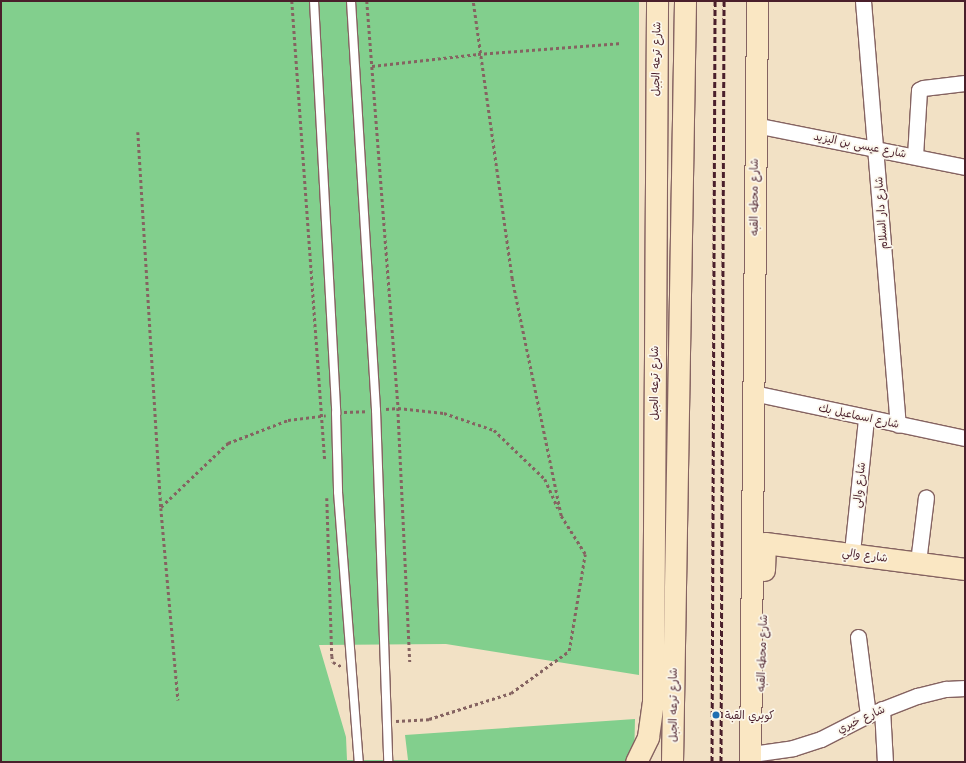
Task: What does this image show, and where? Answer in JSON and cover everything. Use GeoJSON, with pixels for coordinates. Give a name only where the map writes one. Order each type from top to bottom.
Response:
{"type":"FeatureCollection","features":[{"type":"Feature","properties":{"kind":"main road","name":"شارع ترعه الجبل"},"geometry":{"type":"LineString","coordinates":[[657,1],[656,119],[663,587],[672,762]]}},
{"type":"Feature","properties":{"kind":"main road","name":"شارع ترعه الجبل"},"geometry":{"type":"LineString","coordinates":[[636,762],[648,736],[652,714],[663,587],[683,120],[685,1]]}},
{"type":"Feature","properties":{"kind":"main road","name":"شارع محطه القبه"},"geometry":{"type":"LineString","coordinates":[[756,759],[753,393],[757,1]]}},
{"type":"Feature","properties":{"kind":"main road"},"geometry":{"type":"LineString","coordinates":[[656,119],[683,120]]}},
{"type":"Feature","properties":{"kind":"main road","name":"شارع محطه القبه"},"geometry":{"type":"LineString","coordinates":[[756,759],[764,543]]}},
{"type":"Feature","properties":{"kind":"main road","name":"شارع والي"},"geometry":{"type":"LineString","coordinates":[[764,543],[852,552],[965,569]]}},
{"type":"Feature","properties":{"kind":"street","name":"شارع دار السلام"},"geometry":{"type":"LineString","coordinates":[[863,1],[898,425]]}},
{"type":"Feature","properties":{"kind":"street"},"geometry":{"type":"LineString","coordinates":[[914,156],[919,90],[923,88],[965,84]]}},
{"type":"Feature","properties":{"kind":"street","name":"شارع عيسى بن اليزيد"},"geometry":{"type":"LineString","coordinates":[[755,125],[965,167]]}},
{"type":"Feature","properties":{"kind":"street","name":"شارع اسماعيل بك"},"geometry":{"type":"LineString","coordinates":[[753,393],[965,438]]}},
{"type":"Feature","properties":{"kind":"street","name":"شارع والى"},"geometry":{"type":"LineString","coordinates":[[852,552],[866,418]]}},
{"type":"Feature","properties":{"kind":"street"},"geometry":{"type":"LineString","coordinates":[[918,562],[926,497]]}},
{"type":"Feature","properties":{"kind":"street"},"geometry":{"type":"LineString","coordinates":[[858,638],[868,714]]}},
{"type":"Feature","properties":{"kind":"street","name":"شارع خيري"},"geometry":{"type":"LineString","coordinates":[[756,759],[821,738],[868,714],[917,696],[946,689],[965,688]]}},
{"type":"Feature","properties":{"kind":"street"},"geometry":{"type":"LineString","coordinates":[[882,709],[885,762]]}},
{"type":"Feature","properties":{"kind":"lane"},"geometry":{"type":"LineString","coordinates":[[314,1],[336,412],[338,492],[350,669],[359,762]]}},
{"type":"Feature","properties":{"kind":"lane"},"geometry":{"type":"LineString","coordinates":[[351,1],[376,402],[388,722],[388,762]]}},
{"type":"Feature","properties":{"kind":"path"},"geometry":{"type":"LineString","coordinates":[[292,1],[324,415],[326,469]]}},
{"type":"Feature","properties":{"kind":"path"},"geometry":{"type":"LineString","coordinates":[[367,1],[398,408],[410,662]]}},
{"type":"Feature","properties":{"kind":"path"},"geometry":{"type":"LineString","coordinates":[[388,722],[429,719],[512,693],[568,652],[585,554],[561,516],[512,278],[478,54],[473,1]]}},
{"type":"Feature","properties":{"kind":"path"},"geometry":{"type":"LineString","coordinates":[[372,66],[478,54],[622,43]]}},
{"type":"Feature","properties":{"kind":"path"},"geometry":{"type":"LineString","coordinates":[[138,132],[161,508],[178,700]]}},
{"type":"Feature","properties":{"kind":"path"},"geometry":{"type":"LineString","coordinates":[[326,493],[332,656],[337,665],[350,669]]}},
{"type":"Feature","properties":{"kind":"green space"},"geometry":{"type":"Polygon","coordinates":[[[1,1],[639,1],[639,675],[446,644],[319,645],[346,737],[347,760],[408,760],[405,735],[635,719],[634,762],[1,762],[1,1]]]}},
{"type":"Feature","properties":{"kind":"railway"},"geometry":{"type":"LineString","coordinates":[[712,762],[715,1]]}},
{"type":"Feature","properties":{"kind":"railway"},"geometry":{"type":"LineString","coordinates":[[721,762],[724,1]]}},
{"type":"Feature","properties":{"kind":"place","name":"كوبري القبة"},"geometry":{"type":"Point","coordinates":[716,715]}}]}
